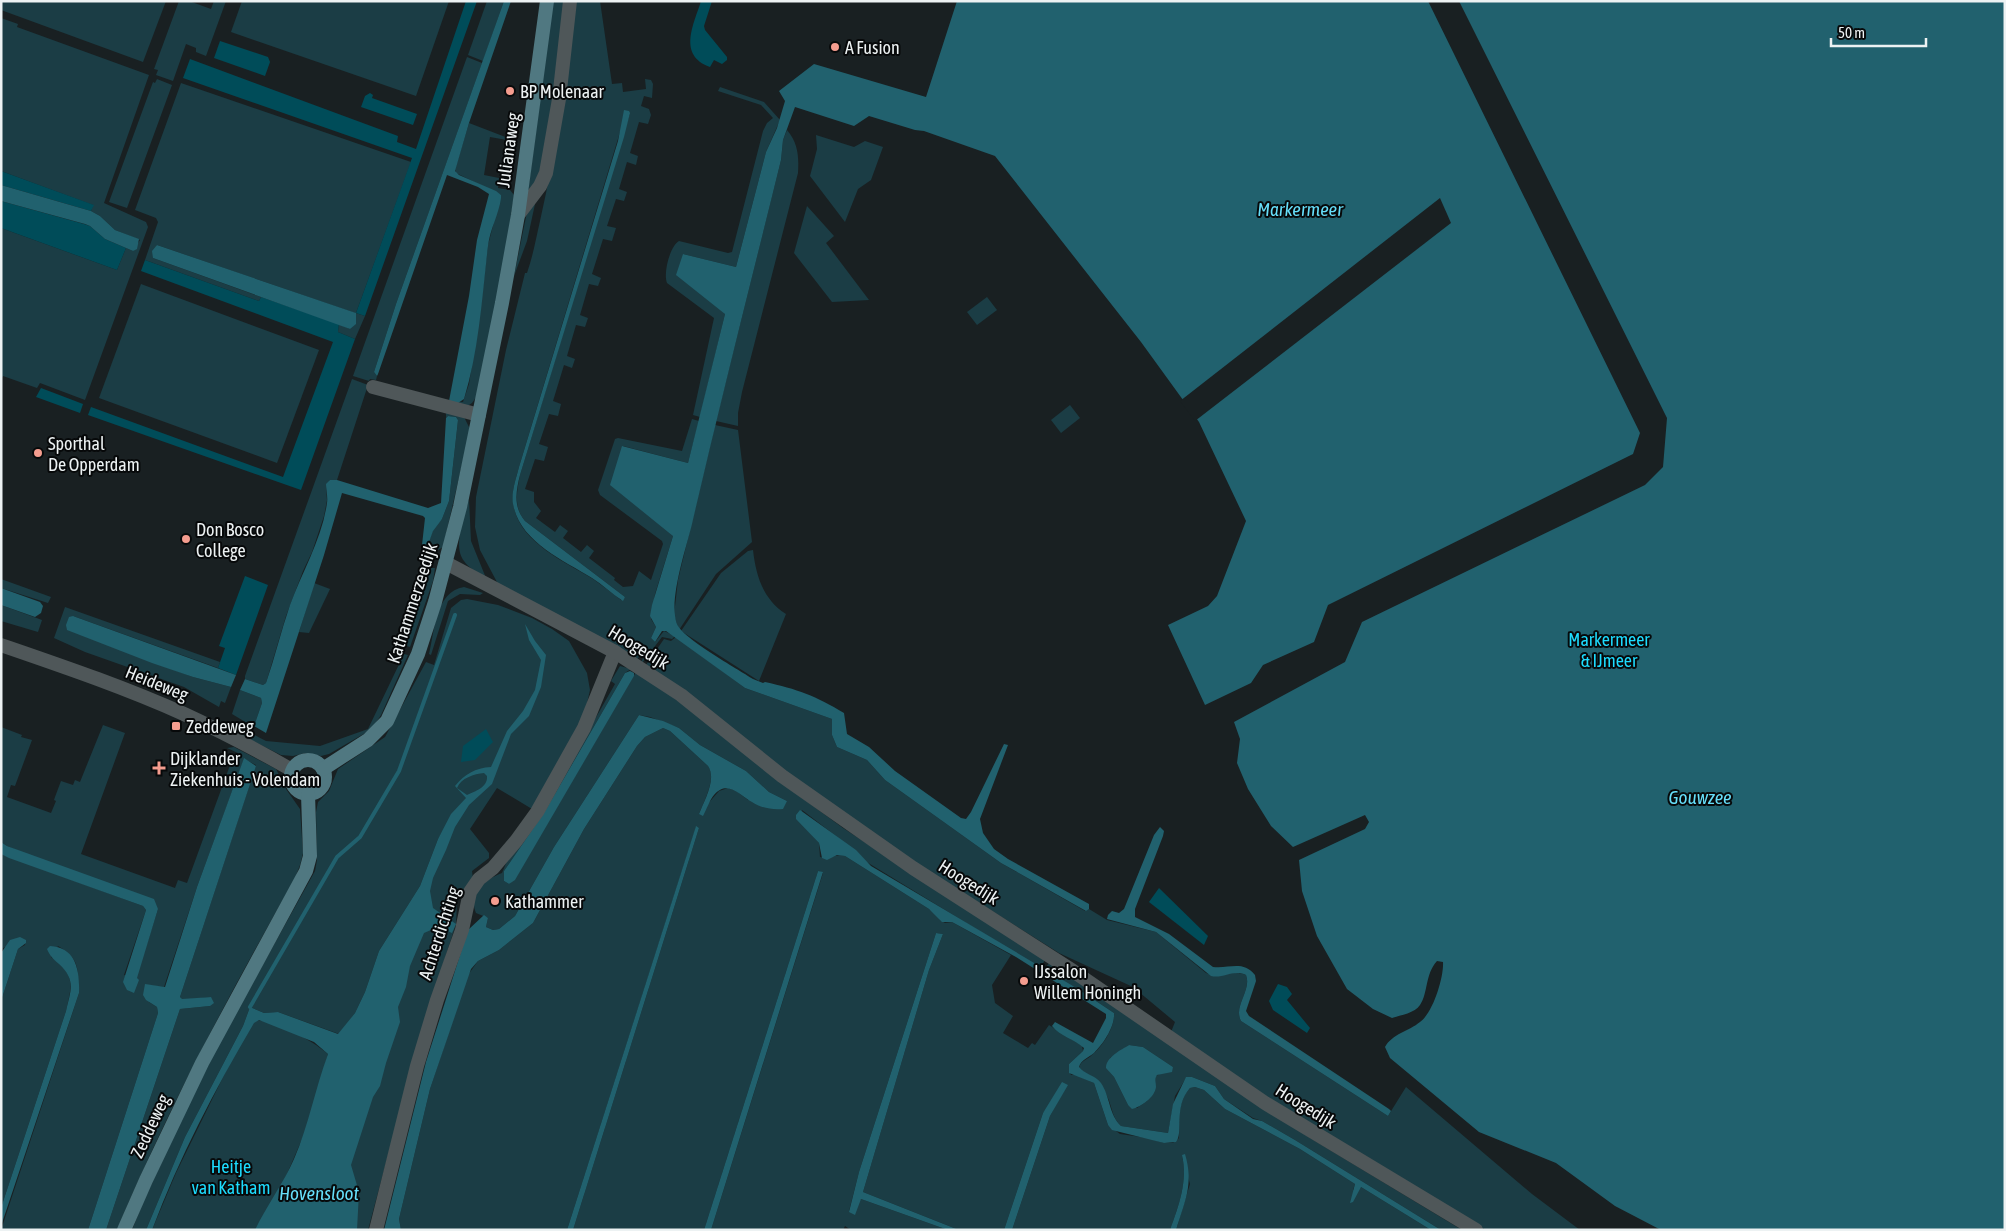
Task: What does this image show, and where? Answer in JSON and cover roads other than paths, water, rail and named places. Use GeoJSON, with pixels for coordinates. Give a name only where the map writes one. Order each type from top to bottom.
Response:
{"type":"FeatureCollection","features":[{"type":"Feature","properties":{"kind":"main road","name":"Julianaweg"},"geometry":{"type":"LineString","coordinates":[[518,216],[547,1]]}},
{"type":"Feature","properties":{"kind":"main road","name":"Kathammerzeedijk"},"geometry":{"type":"LineString","coordinates":[[323,769],[368,740],[387,720],[418,654],[446,563],[460,507],[518,216]]}},
{"type":"Feature","properties":{"kind":"main road"},"geometry":{"type":"LineString","coordinates":[[310,760],[318,763],[323,769],[324,780],[321,788],[308,794],[299,792],[292,784],[292,770],[298,763],[310,760]]}},
{"type":"Feature","properties":{"kind":"main road","name":"Zeddeweg"},"geometry":{"type":"LineString","coordinates":[[124,1230],[202,1063],[306,871],[310,856],[308,794]]}},
{"type":"Feature","properties":{"kind":"street"},"geometry":{"type":"LineString","coordinates":[[518,216],[540,186],[546,173],[558,99],[570,1]]}},
{"type":"Feature","properties":{"kind":"street"},"geometry":{"type":"LineString","coordinates":[[373,387],[479,415]]}},
{"type":"Feature","properties":{"kind":"street","name":"Hoogedijk"},"geometry":{"type":"LineString","coordinates":[[446,563],[615,652],[675,691],[782,776],[913,868],[1073,971],[1265,1103],[1476,1230]]}},
{"type":"Feature","properties":{"kind":"street","name":"Heideweg"},"geometry":{"type":"LineString","coordinates":[[1,645],[182,713],[239,740],[292,770]]}},
{"type":"Feature","properties":{"kind":"street","name":"Achterdichting"},"geometry":{"type":"LineString","coordinates":[[376,1230],[417,1066],[437,1000],[462,930],[470,892],[479,879],[493,868],[510,848],[537,812],[584,728],[615,652]]}},
{"type":"Feature","properties":{"kind":"water"},"geometry":{"type":"Polygon","coordinates":[[[504,1],[511,1],[469,123],[455,171],[459,175],[501,195],[488,246],[473,362],[464,399],[458,403],[449,401],[469,296],[477,240],[489,194],[478,187],[447,175],[377,376],[374,372],[396,304],[504,1]]]}},
{"type":"Feature","properties":{"kind":"water","name":"Markermeer"},"geometry":{"type":"Polygon","coordinates":[[[957,1],[1428,1],[1640,433],[1633,454],[1328,605],[1314,642],[1263,665],[1251,683],[1205,705],[1168,625],[1208,606],[1217,596],[1246,521],[1199,422],[1141,342],[995,156],[924,131],[869,116],[854,126],[795,107],[783,140],[781,160],[679,575],[675,602],[677,624],[681,630],[699,645],[753,679],[797,690],[844,713],[847,734],[869,747],[895,771],[961,818],[966,819],[971,812],[1004,744],[1008,745],[980,819],[983,833],[994,849],[1008,859],[1089,904],[1089,909],[1086,911],[1001,863],[885,780],[867,760],[837,747],[832,735],[832,719],[745,688],[666,631],[662,631],[655,642],[651,638],[656,627],[650,616],[673,536],[610,485],[622,446],[688,463],[725,314],[676,275],[683,254],[736,267],[766,152],[777,128],[785,101],[779,91],[814,64],[926,97],[957,1]]]}},
{"type":"Feature","properties":{"kind":"water","name":"Gouwzee"},"geometry":{"type":"Polygon","coordinates":[[[1459,1],[2005,1],[2005,1230],[1661,1230],[1615,1206],[1556,1163],[1479,1132],[1390,1058],[1385,1047],[1396,1036],[1411,1028],[1425,1017],[1440,985],[1443,962],[1437,961],[1433,966],[1423,1000],[1418,1008],[1392,1018],[1373,1009],[1347,989],[1317,936],[1302,891],[1299,860],[1365,829],[1369,822],[1365,815],[1293,847],[1271,826],[1248,789],[1237,763],[1240,739],[1234,722],[1345,662],[1362,622],[1645,485],[1663,467],[1667,418],[1459,1]]]}},
{"type":"Feature","properties":{"kind":"water"},"geometry":{"type":"Polygon","coordinates":[[[624,110],[630,113],[624,137],[520,475],[516,499],[521,516],[525,521],[625,597],[623,601],[596,581],[556,557],[533,539],[517,517],[513,504],[513,495],[519,467],[618,141],[624,110]]]}},
{"type":"Feature","properties":{"kind":"water"},"geometry":{"type":"Polygon","coordinates":[[[1,185],[91,211],[100,216],[115,230],[139,239],[137,249],[133,251],[105,239],[85,224],[1,201],[1,185]]]}},
{"type":"Feature","properties":{"kind":"water"},"geometry":{"type":"Polygon","coordinates":[[[157,245],[356,313],[356,324],[350,329],[153,258],[152,251],[157,245]]]}},
{"type":"Feature","properties":{"kind":"water"},"geometry":{"type":"Polygon","coordinates":[[[448,416],[456,417],[458,420],[449,501],[442,519],[433,531],[428,545],[425,547],[422,545],[425,518],[423,516],[342,493],[324,555],[266,733],[254,726],[262,703],[261,698],[240,690],[245,679],[263,685],[266,683],[290,605],[321,529],[327,503],[326,484],[330,480],[337,480],[428,508],[441,503],[446,418],[448,416]]]}},
{"type":"Feature","properties":{"kind":"water"},"geometry":{"type":"Polygon","coordinates":[[[1,588],[40,602],[43,606],[41,613],[35,617],[1,605],[1,588]]]}},
{"type":"Feature","properties":{"kind":"water"},"geometry":{"type":"Polygon","coordinates":[[[73,616],[236,675],[231,687],[152,663],[67,630],[66,625],[69,617],[73,616]]]}},
{"type":"Feature","properties":{"kind":"water","name":"Hovensloot"},"geometry":{"type":"Polygon","coordinates":[[[525,624],[546,655],[541,687],[529,716],[511,734],[492,784],[469,805],[455,827],[433,878],[430,891],[433,908],[456,924],[452,933],[438,927],[424,933],[410,966],[406,987],[398,1007],[400,1022],[380,1086],[373,1097],[351,1165],[359,1192],[357,1230],[255,1230],[294,1159],[304,1133],[328,1054],[314,1042],[259,1020],[254,1023],[198,1124],[152,1230],[146,1230],[185,1137],[243,1026],[250,1007],[264,1013],[278,1012],[338,1034],[355,1013],[365,992],[379,951],[420,886],[438,839],[451,814],[466,798],[455,786],[471,772],[491,767],[507,731],[523,711],[535,690],[541,660],[529,640],[525,624]],[[484,773],[472,776],[465,779],[457,788],[467,795],[483,786],[486,783],[487,776],[484,773]]]}},
{"type":"Feature","properties":{"kind":"water"},"geometry":{"type":"Polygon","coordinates":[[[630,671],[634,673],[634,676],[515,880],[509,884],[504,881],[504,871],[545,811],[625,673],[630,671]]]}},
{"type":"Feature","properties":{"kind":"water"},"geometry":{"type":"Polygon","coordinates":[[[639,715],[663,721],[679,728],[700,745],[746,771],[769,792],[787,801],[783,809],[767,808],[755,804],[734,790],[724,788],[714,795],[703,816],[699,814],[709,790],[711,777],[708,766],[670,731],[663,728],[645,737],[637,746],[584,829],[533,923],[499,950],[478,961],[471,969],[430,1089],[399,1219],[401,1230],[384,1230],[426,1062],[468,930],[484,915],[488,918],[486,927],[493,930],[499,929],[515,916],[554,847],[639,715]]]}},
{"type":"Feature","properties":{"kind":"water"},"geometry":{"type":"Polygon","coordinates":[[[244,758],[256,766],[180,997],[182,999],[211,997],[214,1003],[210,1006],[180,1009],[106,1230],[88,1230],[158,1013],[157,1007],[146,1000],[143,995],[145,984],[165,987],[197,887],[244,758]]]}},
{"type":"Feature","properties":{"kind":"water"},"geometry":{"type":"Polygon","coordinates":[[[800,810],[856,850],[871,866],[1078,989],[1114,1013],[1113,1024],[1105,1040],[1079,1067],[1101,1083],[1114,1116],[1121,1126],[1168,1133],[1173,1104],[1186,1077],[1192,1077],[1215,1086],[1224,1099],[1253,1119],[1262,1121],[1295,1140],[1441,1230],[1431,1230],[1361,1187],[1353,1202],[1350,1203],[1355,1184],[1300,1149],[1225,1109],[1204,1090],[1195,1087],[1190,1088],[1182,1103],[1176,1142],[1164,1143],[1112,1130],[1108,1125],[1094,1083],[1069,1073],[1069,1064],[1084,1048],[1052,1026],[1055,1022],[1093,1043],[1106,1018],[1106,1014],[1016,957],[952,922],[942,922],[929,909],[845,856],[837,855],[827,860],[822,858],[819,843],[796,819],[796,815],[800,810]]]}},
{"type":"Feature","properties":{"kind":"water"},"geometry":{"type":"Polygon","coordinates":[[[696,826],[699,828],[573,1230],[567,1230],[696,826]]]}},
{"type":"Feature","properties":{"kind":"water"},"geometry":{"type":"Polygon","coordinates":[[[1160,827],[1164,831],[1163,836],[1135,909],[1135,917],[1169,934],[1213,967],[1241,966],[1250,970],[1255,975],[1256,981],[1246,1011],[1249,1016],[1389,1109],[1391,1111],[1388,1116],[1241,1021],[1239,1010],[1247,986],[1246,975],[1233,973],[1215,977],[1211,976],[1156,932],[1107,919],[1112,911],[1119,913],[1124,909],[1154,835],[1160,827]]]}},
{"type":"Feature","properties":{"kind":"water"},"geometry":{"type":"Polygon","coordinates":[[[1,842],[7,846],[154,899],[158,909],[134,993],[127,990],[123,982],[146,910],[143,906],[9,858],[1,854],[1,842]]]}},
{"type":"Feature","properties":{"kind":"water"},"geometry":{"type":"Polygon","coordinates":[[[818,871],[823,872],[711,1230],[704,1230],[818,871]]]}},
{"type":"Feature","properties":{"kind":"water"},"geometry":{"type":"Polygon","coordinates":[[[936,933],[943,934],[929,970],[863,1192],[959,1230],[948,1230],[861,1199],[855,1215],[849,1212],[859,1172],[936,933]]]}},
{"type":"Feature","properties":{"kind":"water"},"geometry":{"type":"Polygon","coordinates":[[[20,937],[26,940],[26,943],[18,949],[1,1001],[1,953],[10,940],[20,937]]]}},
{"type":"Feature","properties":{"kind":"water"},"geometry":{"type":"Polygon","coordinates":[[[50,946],[59,947],[66,951],[75,962],[79,977],[79,993],[1,1226],[1,1208],[66,1011],[71,986],[68,975],[49,954],[47,949],[50,946]]]}},
{"type":"Feature","properties":{"kind":"water"},"geometry":{"type":"Polygon","coordinates":[[[1129,1045],[1143,1047],[1173,1067],[1172,1072],[1157,1075],[1153,1094],[1143,1104],[1132,1109],[1128,1105],[1114,1077],[1106,1068],[1111,1057],[1129,1045]]]}},
{"type":"Feature","properties":{"kind":"water"},"geometry":{"type":"Polygon","coordinates":[[[1062,1082],[1068,1085],[1050,1116],[1012,1230],[1004,1230],[1043,1113],[1062,1082]]]}},
{"type":"Feature","properties":{"kind":"water"},"geometry":{"type":"Polygon","coordinates":[[[1185,1154],[1189,1174],[1187,1192],[1176,1230],[1170,1230],[1182,1193],[1184,1165],[1182,1155],[1185,1154]]]}},
{"type":"Feature","properties":{"kind":"waterway"},"geometry":{"type":"LineString","coordinates":[[250,1007],[337,857],[360,837],[399,771],[455,615]]}},
{"type":"Feature","properties":{"kind":"place","name":"A Fusion"},"geometry":{"type":"Point","coordinates":[835,47]}},
{"type":"Feature","properties":{"kind":"place","name":"BP Molenaar"},"geometry":{"type":"Point","coordinates":[510,91]}},
{"type":"Feature","properties":{"kind":"place","name":"Sporthal De Opperdam"},"geometry":{"type":"Point","coordinates":[38,453]}},
{"type":"Feature","properties":{"kind":"place","name":"Don Bosco College"},"geometry":{"type":"Point","coordinates":[186,539]}},
{"type":"Feature","properties":{"kind":"place","name":"Zeddeweg"},"geometry":{"type":"Point","coordinates":[176,726]}},
{"type":"Feature","properties":{"kind":"place","name":"Dijklander Ziekenhuis - Volendam"},"geometry":{"type":"Point","coordinates":[159,768]}},
{"type":"Feature","properties":{"kind":"place","name":"Kathammer"},"geometry":{"type":"Point","coordinates":[495,901]}},
{"type":"Feature","properties":{"kind":"place","name":"IJssalon Willem Honingh"},"geometry":{"type":"Point","coordinates":[1024,981]}},
{"type":"Feature","properties":{"kind":"park label","name":"Markermeer & IJmeer"},"geometry":{"type":"Point","coordinates":[1609,649]}},
{"type":"Feature","properties":{"kind":"park label","name":"Heitje van Katham"},"geometry":{"type":"Point","coordinates":[231,1176]}}]}
